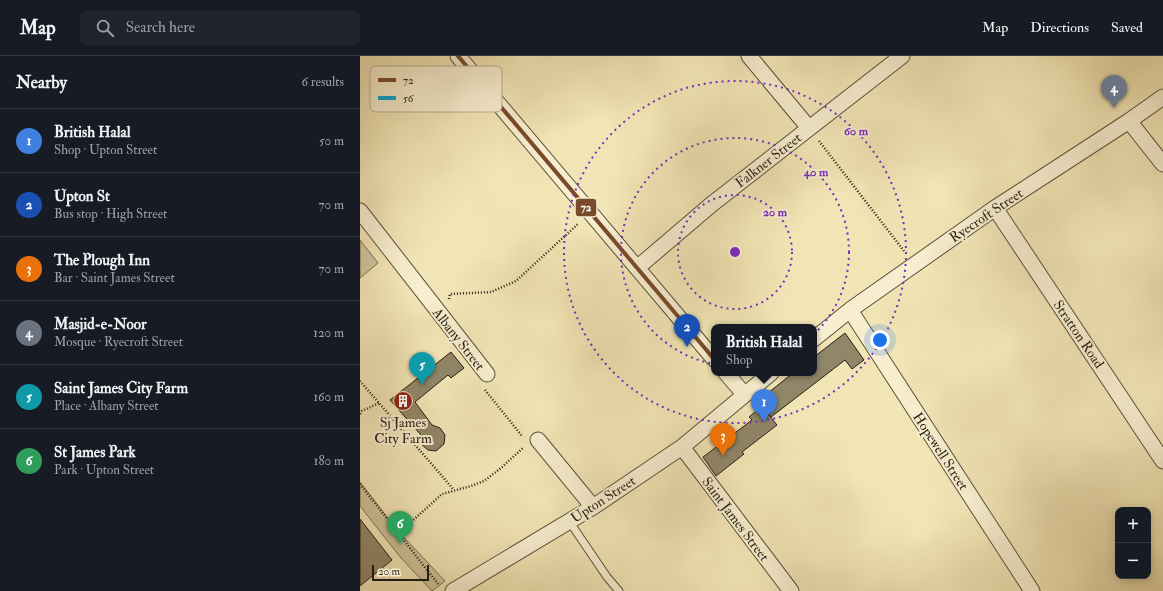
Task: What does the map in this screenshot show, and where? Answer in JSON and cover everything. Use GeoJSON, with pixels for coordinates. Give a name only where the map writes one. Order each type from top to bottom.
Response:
{"type":"FeatureCollection","features":[{"type":"Feature","properties":{"kind":"street"},"geometry":{"type":"LineString","coordinates":[[458,56],[466,66]]}},
{"type":"Feature","properties":{"kind":"street"},"geometry":{"type":"LineString","coordinates":[[749,56],[809,128]]}},
{"type":"Feature","properties":{"kind":"street","name":"Falkner Street"},"geometry":{"type":"LineString","coordinates":[[637,268],[712,204],[902,56]]}},
{"type":"Feature","properties":{"kind":"street","name":"Ryecroft Street"},"geometry":{"type":"LineString","coordinates":[[817,337],[850,310],[995,208],[1129,121],[1163,97]]}},
{"type":"Feature","properties":{"kind":"street"},"geometry":{"type":"LineString","coordinates":[[502,108],[711,355]]}},
{"type":"Feature","properties":{"kind":"street"},"geometry":{"type":"LineString","coordinates":[[1129,121],[1163,164]]}},
{"type":"Feature","properties":{"kind":"street","name":"Stratton Road"},"geometry":{"type":"LineString","coordinates":[[995,208],[1163,461]]}},
{"type":"Feature","properties":{"kind":"street","name":"Albany Street"},"geometry":{"type":"LineString","coordinates":[[360,211],[487,374]]}},
{"type":"Feature","properties":{"kind":"street","name":"Hopewell Street"},"geometry":{"type":"LineString","coordinates":[[850,310],[1032,591]]}},
{"type":"Feature","properties":{"kind":"street"},"geometry":{"type":"LineString","coordinates":[[729,376],[744,394],[767,376]]}},
{"type":"Feature","properties":{"kind":"street","name":"Upton Street"},"geometry":{"type":"LineString","coordinates":[[453,591],[473,586],[682,447],[744,394]]}},
{"type":"Feature","properties":{"kind":"street"},"geometry":{"type":"LineString","coordinates":[[533,442],[593,507]]}},
{"type":"Feature","properties":{"kind":"street","name":"Saint James Street"},"geometry":{"type":"LineString","coordinates":[[682,447],[791,591]]}},
{"type":"Feature","properties":{"kind":"lane"},"geometry":{"type":"LineString","coordinates":[[569,521],[607,577],[619,591]]}},
{"type":"Feature","properties":{"kind":"path"},"geometry":{"type":"LineString","coordinates":[[809,128],[915,265]]}},
{"type":"Feature","properties":{"kind":"path"},"geometry":{"type":"LineString","coordinates":[[445,320],[450,294],[491,292],[516,280],[590,212]]}},
{"type":"Feature","properties":{"kind":"path","name":"Albany Street"},"geometry":{"type":"LineString","coordinates":[[487,374],[480,383],[533,442]]}},
{"type":"Feature","properties":{"kind":"path"},"geometry":{"type":"LineString","coordinates":[[360,380],[454,490]]}},
{"type":"Feature","properties":{"kind":"path"},"geometry":{"type":"LineString","coordinates":[[360,414],[362,411],[379,403]]}},
{"type":"Feature","properties":{"kind":"path"},"geometry":{"type":"LineString","coordinates":[[398,534],[442,494],[471,486],[484,480],[533,442]]}},
{"type":"Feature","properties":{"kind":"path"},"geometry":{"type":"LineString","coordinates":[[360,484],[439,585]]}},
{"type":"Feature","properties":{"kind":"shaded area"},"geometry":{"type":"Polygon","coordinates":[[[360,240],[378,263],[360,278],[360,240]]]}},
{"type":"Feature","properties":{"kind":"shaded area"},"geometry":{"type":"Polygon","coordinates":[[[360,482],[398,531],[445,581],[432,591],[401,558],[360,506],[360,482]]]}},
{"type":"Feature","properties":{"kind":"building"},"geometry":{"type":"Polygon","coordinates":[[[845,333],[864,360],[852,369],[845,360],[771,417],[765,410],[777,425],[742,452],[744,454],[716,476],[703,457],[752,420],[749,417],[762,406],[758,401],[789,376],[817,376],[817,355],[845,333]]]}},
{"type":"Feature","properties":{"kind":"building","name":"Sj James City Farm"},"geometry":{"type":"Polygon","coordinates":[[[451,352],[464,368],[451,378],[448,375],[415,402],[432,425],[440,428],[445,435],[444,444],[436,451],[428,450],[421,444],[421,435],[390,400],[451,352]]]}},
{"type":"Feature","properties":{"kind":"building"},"geometry":{"type":"Polygon","coordinates":[[[360,519],[392,560],[360,586],[360,519]]]}},
{"type":"Feature","properties":{"kind":"transit line","name":"72"},"geometry":{"type":"LineString","coordinates":[[458,56],[466,66]]}},
{"type":"Feature","properties":{"kind":"transit line","name":"72"},"geometry":{"type":"LineString","coordinates":[[502,108],[711,355]]}},
{"type":"Feature","properties":{"kind":"place","name":"Masjid-e-Noor"},"geometry":{"type":"Point","coordinates":[1114,108]}},
{"type":"Feature","properties":{"kind":"place","name":"Upton St"},"geometry":{"type":"Point","coordinates":[687,347]}},
{"type":"Feature","properties":{"kind":"place","name":"Saint James City Farm"},"geometry":{"type":"Point","coordinates":[422,385]}},
{"type":"Feature","properties":{"kind":"place","name":"Sj James City Farm"},"geometry":{"type":"Point","coordinates":[403,401]}},
{"type":"Feature","properties":{"kind":"place","name":"British Halal"},"geometry":{"type":"Point","coordinates":[764,422]}},
{"type":"Feature","properties":{"kind":"place","name":"The Plough Inn"},"geometry":{"type":"Point","coordinates":[723,456]}},
{"type":"Feature","properties":{"kind":"place","name":"St James Park"},"geometry":{"type":"Point","coordinates":[400,544]}}]}
